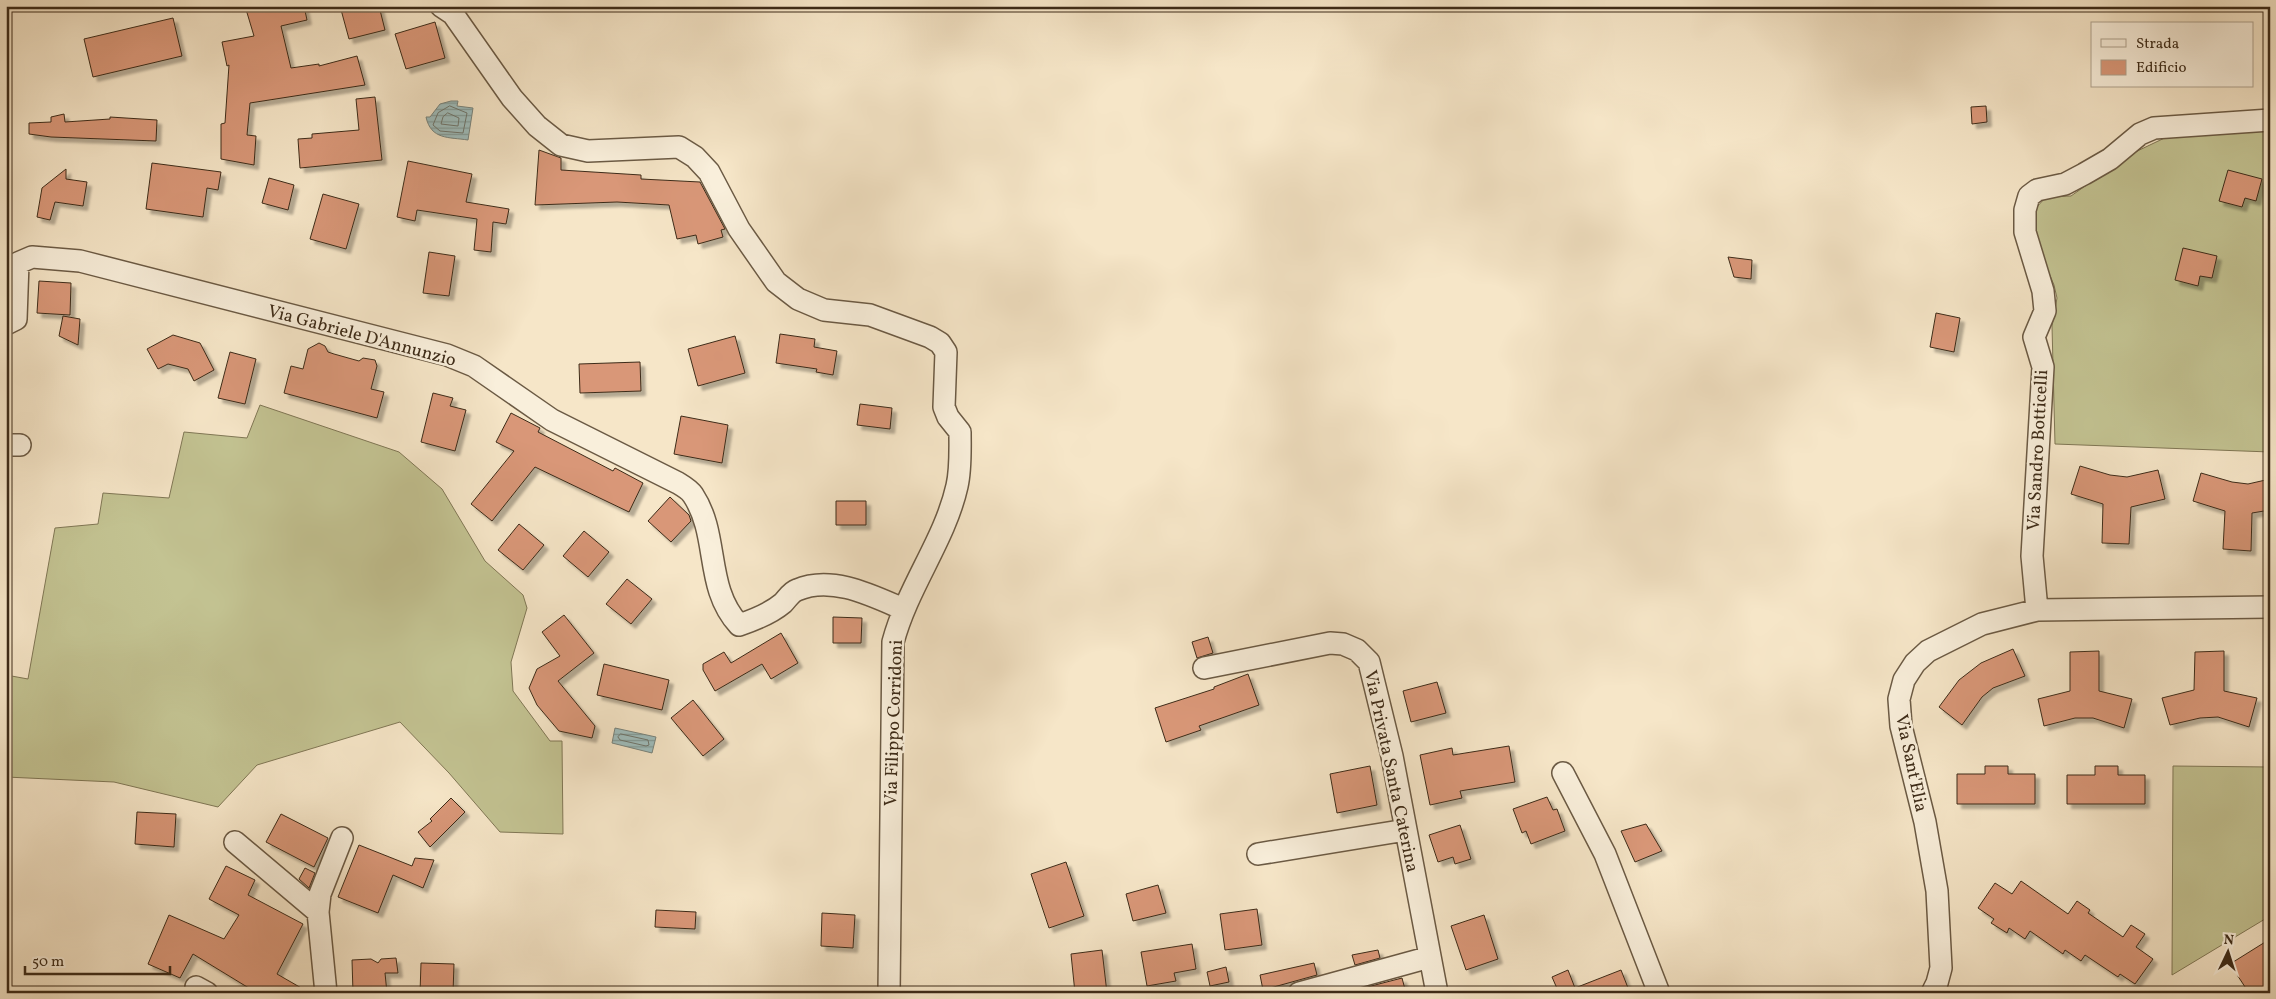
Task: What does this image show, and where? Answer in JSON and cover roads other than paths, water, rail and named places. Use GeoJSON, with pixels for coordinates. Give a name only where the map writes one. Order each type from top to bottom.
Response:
{"type":"FeatureCollection","features":[{"type":"Feature","properties":{"kind":"street","name":"Via Filippo Corridoni"},"geometry":{"type":"LineString","coordinates":[[441,6],[453,14],[512,98],[537,126],[561,145],[588,151],[679,147],[695,156],[710,172],[744,236],[776,282],[798,299],[824,310],[870,315],[930,337],[940,344],[946,352],[944,407],[948,417],[960,432],[958,484],[953,502],[903,609],[893,642],[889,993]]}},
{"type":"Feature","properties":{"kind":"street","name":"Via Sandro Botticelli"},"geometry":{"type":"LineString","coordinates":[[2037,610],[2032,556],[2042,367],[2034,336],[2045,311],[2044,291],[2025,232],[2025,210],[2029,196],[2037,190],[2065,184],[2110,159],[2140,134],[2154,128],[2270,120]]}},
{"type":"Feature","properties":{"kind":"street","name":"Via Gabriele D'Annunzio"},"geometry":{"type":"LineString","coordinates":[[6,324],[16,319],[18,263],[32,257],[80,261],[447,355],[474,366],[552,420],[678,483],[693,494],[708,531],[716,581],[727,612],[739,625],[758,619],[782,604],[796,590],[822,584],[870,595],[903,609]]}},
{"type":"Feature","properties":{"kind":"street","name":"Via Sant'Elia"},"geometry":{"type":"LineString","coordinates":[[1932,993],[1938,983],[1941,968],[1937,891],[1925,822],[1901,726],[1899,699],[1904,680],[1915,664],[1928,650],[1982,624],[2037,610],[2270,606]]}},
{"type":"Feature","properties":{"kind":"street","name":"Via Privata Santa Caterina"},"geometry":{"type":"LineString","coordinates":[[1204,668],[1330,643],[1343,644],[1357,650],[1369,662],[1392,756],[1437,993]]}},
{"type":"Feature","properties":{"kind":"street"},"geometry":{"type":"LineString","coordinates":[[1563,773],[1605,854],[1659,993]]}},
{"type":"Feature","properties":{"kind":"street"},"geometry":{"type":"LineString","coordinates":[[1258,854],[1406,830]]}},
{"type":"Feature","properties":{"kind":"street"},"geometry":{"type":"LineString","coordinates":[[326,993],[318,912],[320,894],[342,838]]}},
{"type":"Feature","properties":{"kind":"street"},"geometry":{"type":"LineString","coordinates":[[235,842],[318,912]]}},
{"type":"Feature","properties":{"kind":"street"},"geometry":{"type":"LineString","coordinates":[[1299,993],[1430,957]]}},
{"type":"Feature","properties":{"kind":"water"},"geometry":{"type":"Polygon","coordinates":[[[458,101],[457,106],[473,108],[468,140],[436,134],[428,124],[426,117],[430,117],[440,104],[458,101]]]}},
{"type":"Feature","properties":{"kind":"water"},"geometry":{"type":"Polygon","coordinates":[[[615,728],[656,737],[652,753],[612,743],[615,728]]]}}]}
